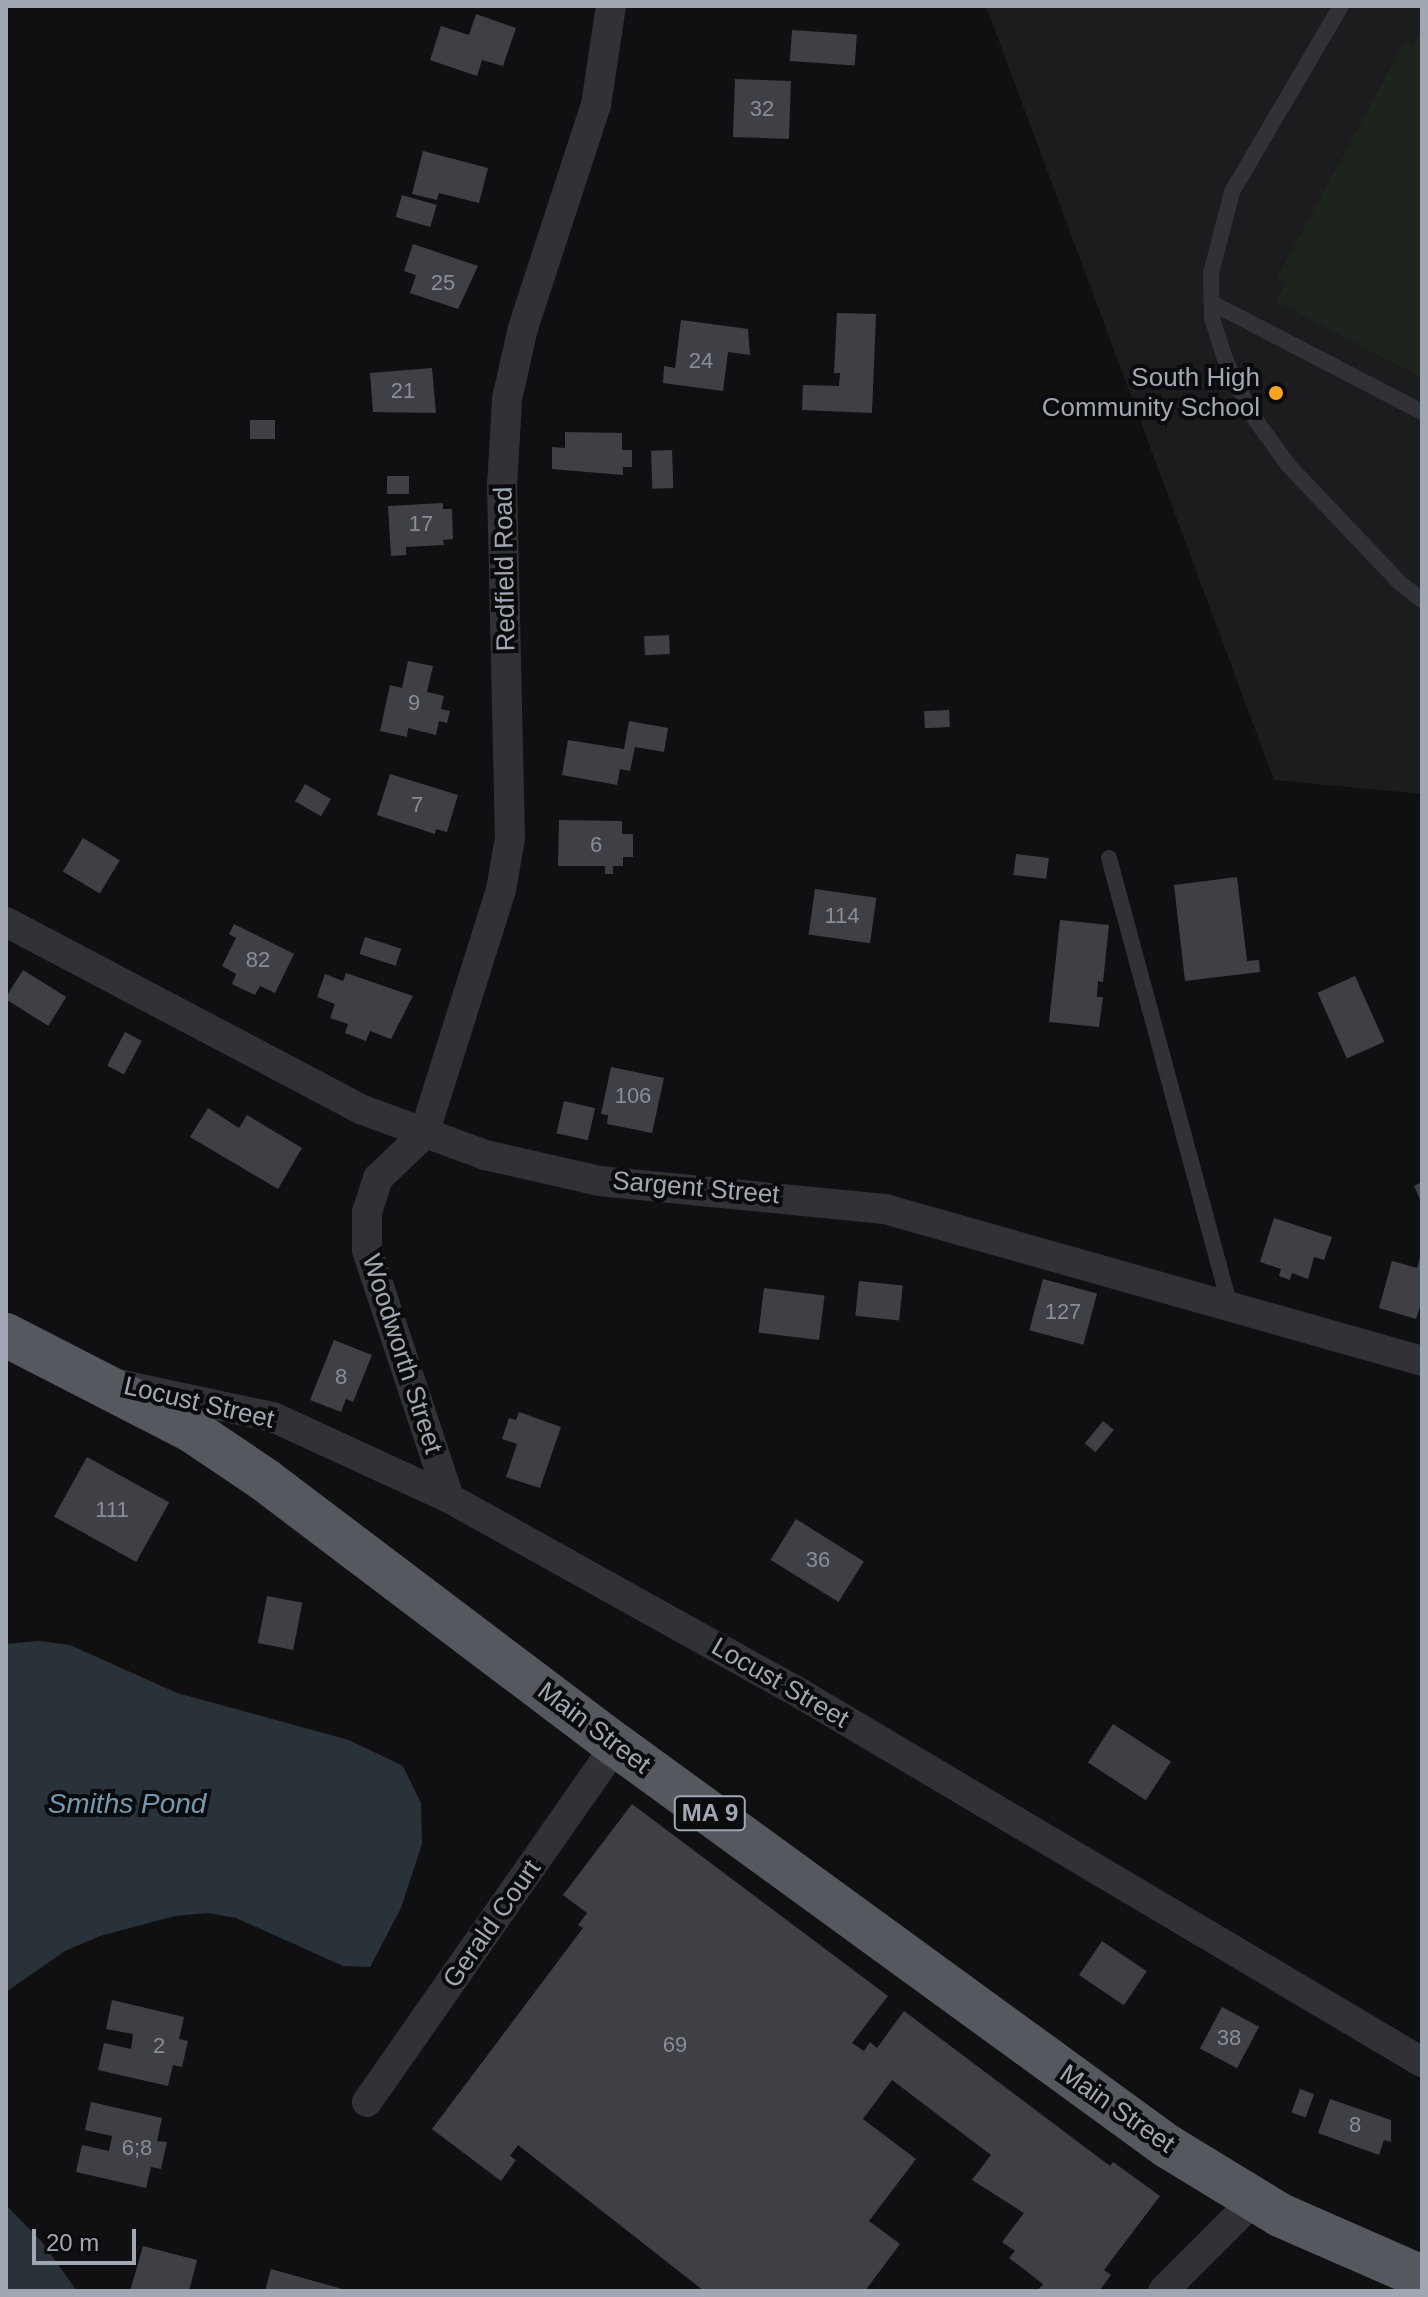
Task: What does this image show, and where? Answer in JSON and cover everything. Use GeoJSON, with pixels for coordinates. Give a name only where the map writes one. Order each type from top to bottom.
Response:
{"type":"FeatureCollection","features":[{"type":"Feature","properties":{"kind":"highway","name":"Main Street"},"geometry":{"type":"LineString","coordinates":[[6,1335],[105,1382],[191,1430],[265,1480],[616,1745],[1144,2130],[1254,2200],[1355,2252],[1422,2277]]}},
{"type":"Feature","properties":{"kind":"street","name":"Redfield Road"},"geometry":{"type":"LineString","coordinates":[[424,1134],[501,890],[510,838],[502,487],[507,399],[523,328],[596,105],[611,6]]}},
{"type":"Feature","properties":{"kind":"street","name":"Sargent Street"},"geometry":{"type":"LineString","coordinates":[[6,922],[304,1080],[424,1134],[531,1168],[599,1181],[885,1209],[1422,1361]]}},
{"type":"Feature","properties":{"kind":"street","name":"Woodworth Street"},"geometry":{"type":"LineString","coordinates":[[424,1134],[378,1178],[368,1204],[366,1241],[449,1498]]}},
{"type":"Feature","properties":{"kind":"street","name":"Locust Street"},"geometry":{"type":"LineString","coordinates":[[105,1382],[188,1395],[273,1417],[449,1498],[791,1688],[1422,2062]]}},
{"type":"Feature","properties":{"kind":"street","name":"Gerald Court"},"geometry":{"type":"LineString","coordinates":[[367,2102],[616,1745]]}},
{"type":"Feature","properties":{"kind":"street"},"geometry":{"type":"LineString","coordinates":[[1163,2291],[1254,2200]]}},
{"type":"Feature","properties":{"kind":"lane"},"geometry":{"type":"LineString","coordinates":[[1341,6],[1232,192],[1218,233],[1212,303],[1225,359],[1271,440],[1390,573],[1422,600]]}},
{"type":"Feature","properties":{"kind":"lane"},"geometry":{"type":"LineString","coordinates":[[1212,303],[1422,412]]}},
{"type":"Feature","properties":{"kind":"lane"},"geometry":{"type":"LineString","coordinates":[[1109,858],[1226,1293],[1235,1309]]}},
{"type":"Feature","properties":{"kind":"shaded area","name":"South High Community School"},"geometry":{"type":"Polygon","coordinates":[[[986,6],[1422,6],[1422,794],[1274,780],[986,6]]]}},
{"type":"Feature","properties":{"kind":"shaded area"},"geometry":{"type":"Polygon","coordinates":[[[1422,30],[1422,378],[1276,301],[1286,283],[1277,278],[1405,41],[1413,45],[1422,30]]]}},
{"type":"Feature","properties":{"kind":"water","name":"Smiths Pond"},"geometry":{"type":"Polygon","coordinates":[[[39,1641],[70,1645],[177,1693],[349,1740],[403,1766],[421,1803],[422,1844],[401,1908],[370,1967],[343,1966],[236,1918],[208,1913],[175,1916],[100,1936],[65,1951],[6,1992],[6,1644],[39,1641]]]}},
{"type":"Feature","properties":{"kind":"water"},"geometry":{"type":"Polygon","coordinates":[[[6,2205],[42,2242],[77,2291],[6,2291],[6,2205]]]}},
{"type":"Feature","properties":{"kind":"building"},"geometry":{"type":"Polygon","coordinates":[[[476,14],[516,28],[503,66],[482,60],[477,76],[430,60],[441,26],[469,35],[476,14]]]}},
{"type":"Feature","properties":{"kind":"building"},"geometry":{"type":"Polygon","coordinates":[[[792,30],[857,35],[855,65],[790,61],[792,30]]]}},
{"type":"Feature","properties":{"kind":"building"},"geometry":{"type":"Polygon","coordinates":[[[735,79],[791,81],[789,139],[733,137],[735,79]]]}},
{"type":"Feature","properties":{"kind":"building"},"geometry":{"type":"Polygon","coordinates":[[[423,151],[488,168],[479,203],[439,193],[437,200],[412,194],[423,151]]]}},
{"type":"Feature","properties":{"kind":"building"},"geometry":{"type":"Polygon","coordinates":[[[402,195],[437,205],[430,227],[396,217],[402,195]]]}},
{"type":"Feature","properties":{"kind":"building"},"geometry":{"type":"Polygon","coordinates":[[[413,244],[478,266],[458,309],[410,293],[416,275],[404,271],[413,244]]]}},
{"type":"Feature","properties":{"kind":"building"},"geometry":{"type":"Polygon","coordinates":[[[837,313],[876,314],[872,413],[802,410],[803,385],[839,386],[840,373],[834,373],[837,313]]]}},
{"type":"Feature","properties":{"kind":"building"},"geometry":{"type":"Polygon","coordinates":[[[681,320],[748,329],[750,355],[728,352],[723,391],[663,383],[664,366],[675,368],[681,320]]]}},
{"type":"Feature","properties":{"kind":"building"},"geometry":{"type":"Polygon","coordinates":[[[432,368],[436,413],[373,412],[370,373],[432,368]]]}},
{"type":"Feature","properties":{"kind":"building"},"geometry":{"type":"Polygon","coordinates":[[[250,420],[275,420],[275,439],[250,439],[250,420]]]}},
{"type":"Feature","properties":{"kind":"building"},"geometry":{"type":"Polygon","coordinates":[[[565,432],[622,433],[622,450],[632,450],[632,467],[623,467],[623,475],[552,469],[552,447],[565,448],[565,432]]]}},
{"type":"Feature","properties":{"kind":"building"},"geometry":{"type":"Polygon","coordinates":[[[672,450],[673,488],[652,489],[651,451],[672,450]]]}},
{"type":"Feature","properties":{"kind":"building"},"geometry":{"type":"Polygon","coordinates":[[[387,476],[409,476],[409,494],[387,494],[387,476]]]}},
{"type":"Feature","properties":{"kind":"building"},"geometry":{"type":"Polygon","coordinates":[[[443,503],[443,509],[452,509],[453,539],[443,540],[444,545],[406,547],[406,555],[391,556],[388,506],[443,503]]]}},
{"type":"Feature","properties":{"kind":"building"},"geometry":{"type":"Polygon","coordinates":[[[669,635],[670,654],[645,655],[644,636],[669,635]]]}},
{"type":"Feature","properties":{"kind":"building"},"geometry":{"type":"Polygon","coordinates":[[[408,661],[433,666],[427,692],[444,696],[441,709],[450,711],[447,723],[439,721],[436,735],[408,728],[407,737],[380,731],[390,685],[402,688],[408,661]]]}},
{"type":"Feature","properties":{"kind":"building"},"geometry":{"type":"Polygon","coordinates":[[[949,710],[950,727],[925,728],[924,711],[949,710]]]}},
{"type":"Feature","properties":{"kind":"building"},"geometry":{"type":"Polygon","coordinates":[[[629,721],[668,728],[664,752],[635,747],[630,771],[620,769],[617,785],[562,775],[568,740],[624,749],[629,721]]]}},
{"type":"Feature","properties":{"kind":"building"},"geometry":{"type":"Polygon","coordinates":[[[390,774],[458,795],[447,832],[436,829],[435,834],[377,815],[390,774]]]}},
{"type":"Feature","properties":{"kind":"building"},"geometry":{"type":"Polygon","coordinates":[[[305,784],[331,799],[321,816],[295,801],[305,784]]]}},
{"type":"Feature","properties":{"kind":"building"},"geometry":{"type":"Polygon","coordinates":[[[559,820],[622,821],[622,834],[633,834],[633,857],[623,857],[623,866],[613,866],[613,874],[605,874],[605,866],[558,866],[559,820]]]}},
{"type":"Feature","properties":{"kind":"building"},"geometry":{"type":"Polygon","coordinates":[[[83,838],[120,860],[100,894],[63,871],[83,838]]]}},
{"type":"Feature","properties":{"kind":"building"},"geometry":{"type":"Polygon","coordinates":[[[1016,854],[1049,858],[1046,879],[1013,875],[1016,854]]]}},
{"type":"Feature","properties":{"kind":"building"},"geometry":{"type":"Polygon","coordinates":[[[1237,877],[1247,961],[1259,960],[1260,972],[1185,981],[1174,885],[1237,877]]]}},
{"type":"Feature","properties":{"kind":"building"},"geometry":{"type":"Polygon","coordinates":[[[815,889],[876,898],[870,943],[809,935],[815,889]]]}},
{"type":"Feature","properties":{"kind":"building"},"geometry":{"type":"Polygon","coordinates":[[[1060,920],[1109,925],[1103,982],[1098,981],[1097,997],[1103,997],[1099,1027],[1049,1022],[1060,920]]]}},
{"type":"Feature","properties":{"kind":"building"},"geometry":{"type":"Polygon","coordinates":[[[234,924],[294,954],[275,993],[260,986],[255,995],[232,984],[236,974],[222,966],[236,938],[229,934],[234,924]]]}},
{"type":"Feature","properties":{"kind":"building"},"geometry":{"type":"Polygon","coordinates":[[[365,937],[401,949],[396,966],[359,954],[365,937]]]}},
{"type":"Feature","properties":{"kind":"building"},"geometry":{"type":"Polygon","coordinates":[[[23,970],[66,997],[48,1026],[6,999],[23,970]]]}},
{"type":"Feature","properties":{"kind":"building"},"geometry":{"type":"Polygon","coordinates":[[[346,973],[413,996],[391,1039],[370,1031],[366,1041],[345,1033],[348,1024],[330,1018],[335,1004],[317,997],[325,974],[343,981],[346,973]]]}},
{"type":"Feature","properties":{"kind":"building"},"geometry":{"type":"Polygon","coordinates":[[[1355,976],[1384,1042],[1347,1058],[1318,993],[1355,976]]]}},
{"type":"Feature","properties":{"kind":"building"},"geometry":{"type":"Polygon","coordinates":[[[125,1032],[142,1041],[124,1074],[107,1066],[125,1032]]]}},
{"type":"Feature","properties":{"kind":"building"},"geometry":{"type":"Polygon","coordinates":[[[611,1067],[664,1078],[652,1133],[607,1124],[608,1115],[601,1114],[611,1067]]]}},
{"type":"Feature","properties":{"kind":"building"},"geometry":{"type":"Polygon","coordinates":[[[564,1101],[595,1108],[588,1140],[557,1133],[564,1101]]]}},
{"type":"Feature","properties":{"kind":"building"},"geometry":{"type":"Polygon","coordinates":[[[208,1108],[239,1128],[247,1115],[302,1148],[278,1189],[190,1137],[208,1108]]]}},
{"type":"Feature","properties":{"kind":"building"},"geometry":{"type":"Polygon","coordinates":[[[1422,1182],[1422,1204],[1414,1186],[1422,1182]]]}},
{"type":"Feature","properties":{"kind":"building"},"geometry":{"type":"Polygon","coordinates":[[[1274,1218],[1332,1237],[1324,1260],[1314,1257],[1308,1279],[1292,1273],[1290,1280],[1279,1276],[1281,1269],[1260,1262],[1274,1218]]]}},
{"type":"Feature","properties":{"kind":"building"},"geometry":{"type":"Polygon","coordinates":[[[1421,1253],[1422,1301],[1416,1319],[1379,1308],[1392,1261],[1417,1268],[1421,1253]]]}},
{"type":"Feature","properties":{"kind":"building"},"geometry":{"type":"Polygon","coordinates":[[[1043,1279],[1097,1293],[1083,1345],[1029,1330],[1043,1279]]]}},
{"type":"Feature","properties":{"kind":"building"},"geometry":{"type":"Polygon","coordinates":[[[859,1281],[903,1286],[899,1320],[855,1316],[859,1281]]]}},
{"type":"Feature","properties":{"kind":"building"},"geometry":{"type":"Polygon","coordinates":[[[764,1288],[825,1295],[819,1340],[759,1333],[764,1288]]]}},
{"type":"Feature","properties":{"kind":"building"},"geometry":{"type":"Polygon","coordinates":[[[334,1340],[372,1355],[353,1402],[346,1399],[341,1412],[310,1400],[334,1340]]]}},
{"type":"Feature","properties":{"kind":"building"},"geometry":{"type":"Polygon","coordinates":[[[519,1412],[561,1427],[540,1488],[506,1477],[517,1444],[502,1439],[509,1418],[516,1420],[519,1412]]]}},
{"type":"Feature","properties":{"kind":"building"},"geometry":{"type":"Polygon","coordinates":[[[1103,1421],[1114,1430],[1096,1452],[1085,1444],[1103,1421]]]}},
{"type":"Feature","properties":{"kind":"building"},"geometry":{"type":"Polygon","coordinates":[[[87,1457],[169,1503],[136,1562],[54,1516],[87,1457]]]}},
{"type":"Feature","properties":{"kind":"building"},"geometry":{"type":"Polygon","coordinates":[[[796,1519],[864,1561],[838,1602],[771,1560],[796,1519]]]}},
{"type":"Feature","properties":{"kind":"building"},"geometry":{"type":"Polygon","coordinates":[[[267,1596],[302,1603],[293,1650],[258,1643],[267,1596]]]}},
{"type":"Feature","properties":{"kind":"building"},"geometry":{"type":"Polygon","coordinates":[[[1113,1724],[1171,1762],[1146,1800],[1088,1763],[1113,1724]]]}},
{"type":"Feature","properties":{"kind":"building"},"geometry":{"type":"Polygon","coordinates":[[[632,1804],[888,1996],[852,2043],[864,2051],[870,2042],[877,2048],[904,2011],[1110,2166],[1113,2162],[1160,2196],[1104,2270],[1111,2275],[1099,2291],[1038,2290],[1043,2284],[1009,2258],[1015,2251],[1002,2242],[1024,2213],[972,2180],[991,2155],[892,2080],[863,2119],[916,2159],[869,2221],[900,2244],[865,2291],[704,2291],[518,2145],[510,2156],[516,2160],[501,2181],[432,2129],[583,1928],[578,1925],[587,1913],[563,1895],[632,1804]]]}},
{"type":"Feature","properties":{"kind":"building"},"geometry":{"type":"Polygon","coordinates":[[[1102,1941],[1147,1971],[1124,2005],[1079,1975],[1102,1941]]]}},
{"type":"Feature","properties":{"kind":"building"},"geometry":{"type":"Polygon","coordinates":[[[112,2000],[184,2017],[179,2039],[188,2041],[182,2067],[173,2065],[168,2086],[98,2070],[104,2043],[131,2049],[133,2034],[106,2029],[112,2000]]]}},
{"type":"Feature","properties":{"kind":"building"},"geometry":{"type":"Polygon","coordinates":[[[1222,2007],[1259,2027],[1237,2068],[1200,2048],[1222,2007]]]}},
{"type":"Feature","properties":{"kind":"building"},"geometry":{"type":"Polygon","coordinates":[[[1300,2089],[1314,2094],[1306,2118],[1291,2112],[1300,2089]]]}},
{"type":"Feature","properties":{"kind":"building"},"geometry":{"type":"Polygon","coordinates":[[[1330,2099],[1391,2120],[1391,2142],[1384,2140],[1379,2155],[1318,2133],[1330,2099]]]}},
{"type":"Feature","properties":{"kind":"building"},"geometry":{"type":"Polygon","coordinates":[[[91,2102],[162,2118],[157,2141],[167,2142],[161,2169],[151,2167],[146,2188],[76,2172],[82,2145],[109,2151],[112,2136],[85,2130],[91,2102]]]}},
{"type":"Feature","properties":{"kind":"building"},"geometry":{"type":"Polygon","coordinates":[[[143,2246],[197,2260],[189,2291],[130,2291],[143,2246]]]}},
{"type":"Feature","properties":{"kind":"building"},"geometry":{"type":"Polygon","coordinates":[[[271,2269],[346,2290],[346,2291],[265,2291],[271,2269]]]}},
{"type":"Feature","properties":{"kind":"place","name":"South High Community School"},"geometry":{"type":"Point","coordinates":[1276,393]}}]}
